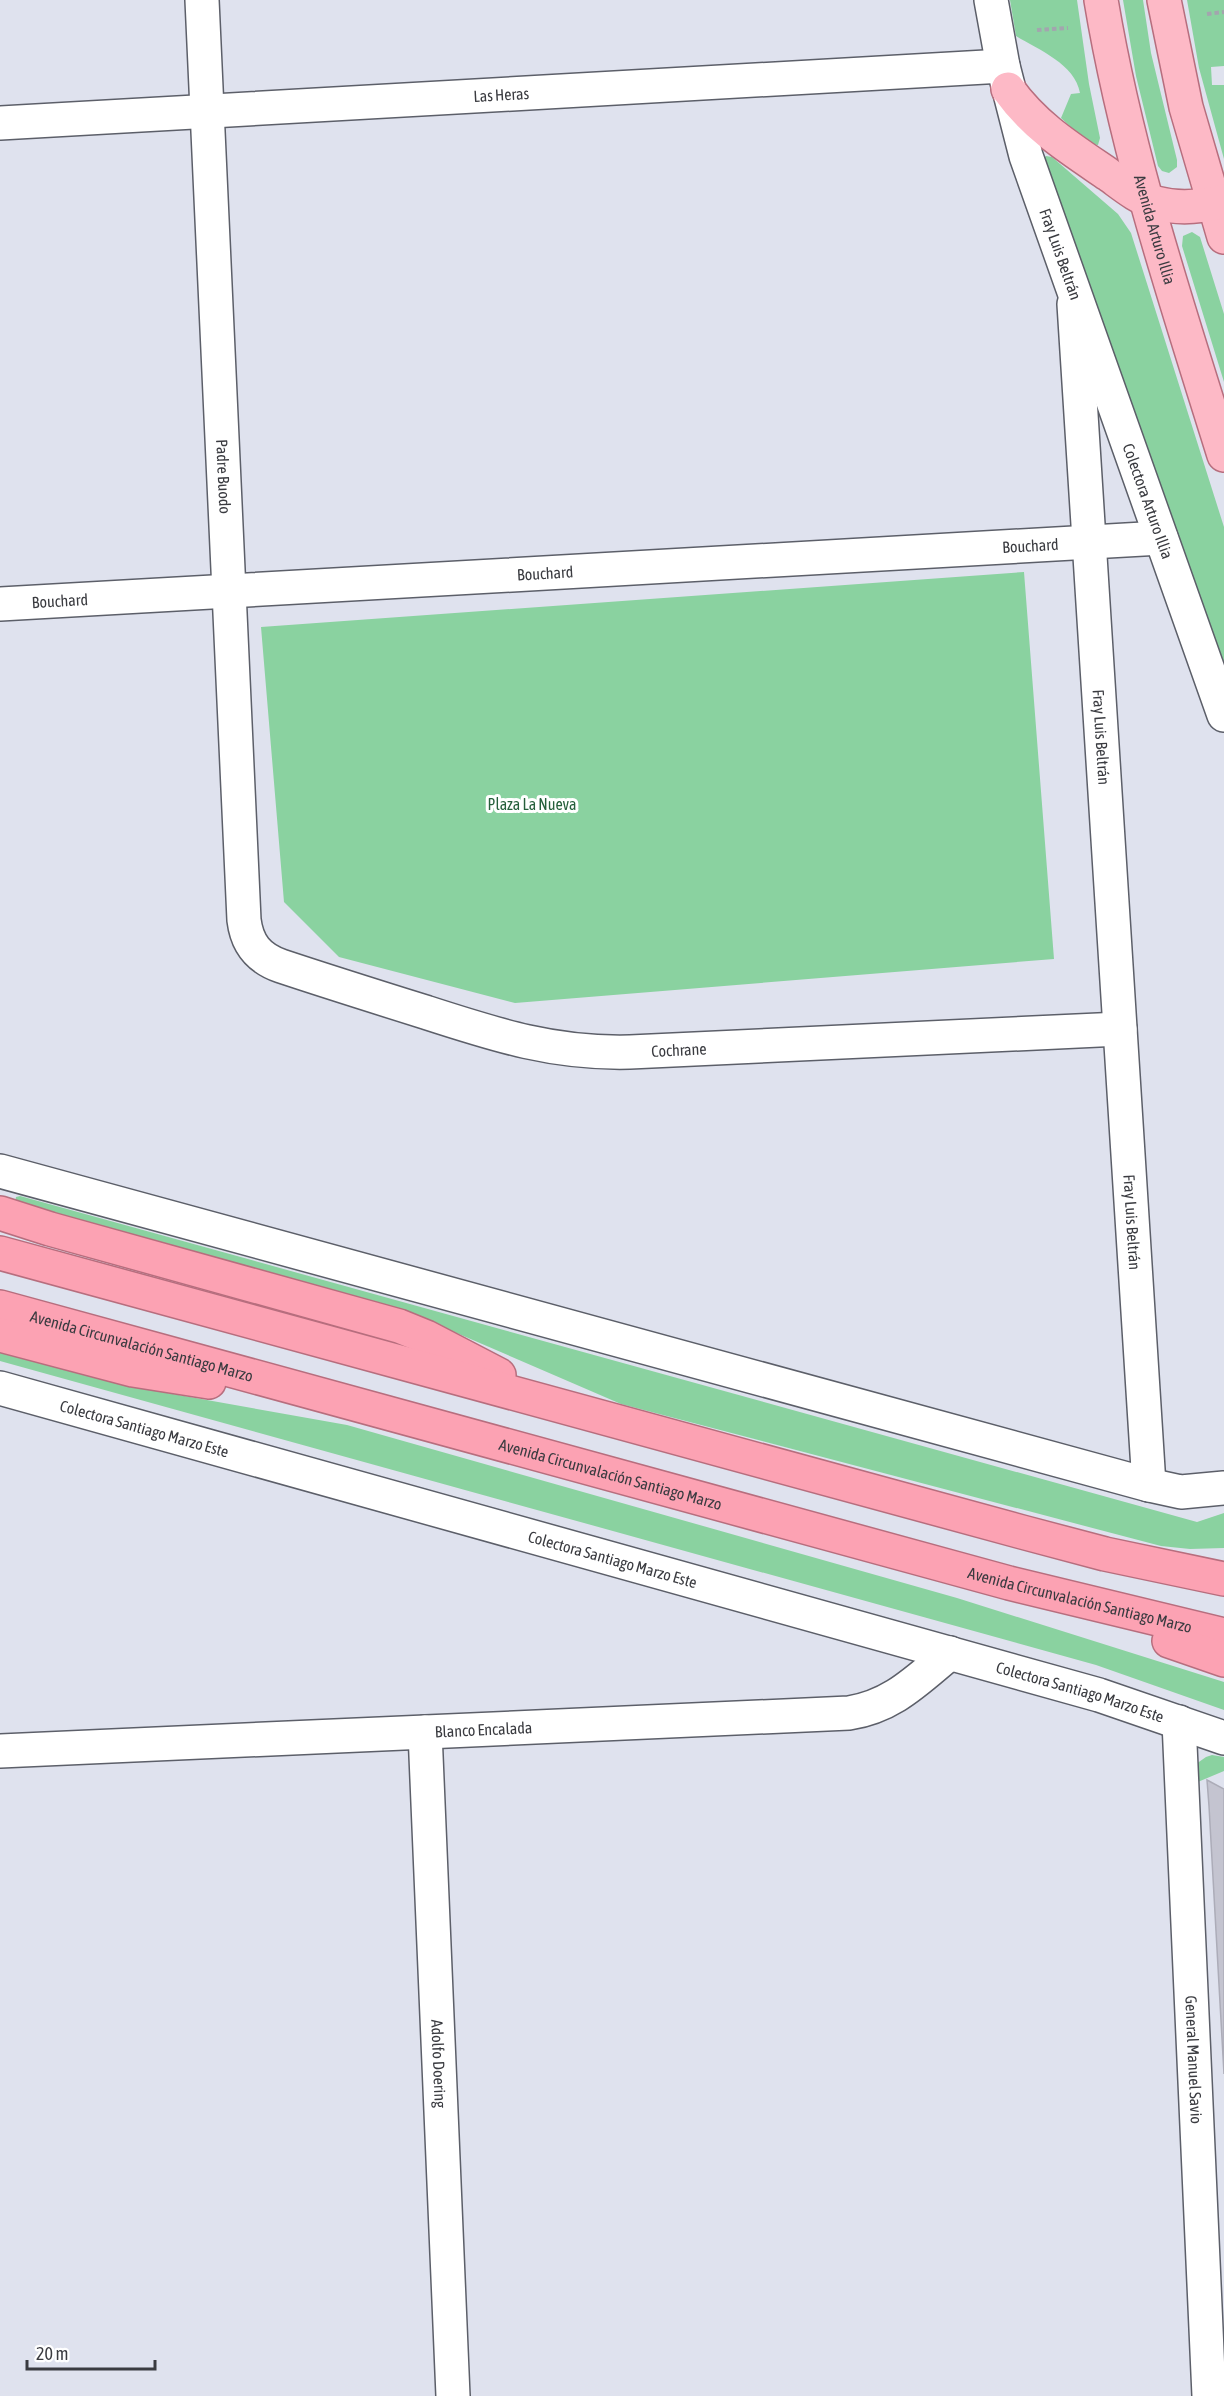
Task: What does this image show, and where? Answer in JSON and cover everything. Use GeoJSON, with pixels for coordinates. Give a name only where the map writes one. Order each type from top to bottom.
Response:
{"type":"FeatureCollection","features":[{"type":"Feature","properties":{"kind":"highway"},"geometry":{"type":"LineString","coordinates":[[0,1213],[399,1326],[426,1337],[556,1405]]}},
{"type":"Feature","properties":{"kind":"highway"},"geometry":{"type":"LineString","coordinates":[[0,1252],[1011,1529],[1105,1554],[1224,1579]]}},
{"type":"Feature","properties":{"kind":"highway","name":"Avenida Circunvalación Santiago Marzo"},"geometry":{"type":"LineString","coordinates":[[0,1307],[1009,1583],[1224,1635]]}},
{"type":"Feature","properties":{"kind":"highway"},"geometry":{"type":"LineString","coordinates":[[0,1335],[165,1376],[343,1401]]}},
{"type":"Feature","properties":{"kind":"highway"},"geometry":{"type":"LineString","coordinates":[[1187,1572],[1224,1569]]}},
{"type":"Feature","properties":{"kind":"highway"},"geometry":{"type":"LineString","coordinates":[[1009,1583],[1224,1660]]}},
{"type":"Feature","properties":{"kind":"main road","name":"Avenida Arturo Illia"},"geometry":{"type":"LineString","coordinates":[[1101,0],[1122,113],[1144,199],[1224,455]]}},
{"type":"Feature","properties":{"kind":"main road"},"geometry":{"type":"LineString","coordinates":[[1164,0],[1186,107],[1219,202],[1224,237]]}},
{"type":"Feature","properties":{"kind":"main road"},"geometry":{"type":"LineString","coordinates":[[1005,77],[1031,118],[1048,133],[1144,199],[1180,207],[1219,202]]}},
{"type":"Feature","properties":{"kind":"street","name":"Padre Buodo"},"geometry":{"type":"LineString","coordinates":[[202,0],[244,920],[248,940],[254,950]]}},
{"type":"Feature","properties":{"kind":"street","name":"Fray Luis Beltrán"},"geometry":{"type":"LineString","coordinates":[[991,0],[1005,77],[1026,156],[1073,288],[1149,1485]]}},
{"type":"Feature","properties":{"kind":"street","name":"Las Heras"},"geometry":{"type":"LineString","coordinates":[[0,123],[207,111],[1005,77]]}},
{"type":"Feature","properties":{"kind":"street","name":"Colectora Arturo Illia"},"geometry":{"type":"LineString","coordinates":[[1073,288],[1224,715]]}},
{"type":"Feature","properties":{"kind":"street","name":"Bouchard"},"geometry":{"type":"LineString","coordinates":[[0,604],[1161,538]]}},
{"type":"Feature","properties":{"kind":"street","name":"Cochrane"},"geometry":{"type":"LineString","coordinates":[[254,950],[262,957],[281,966],[494,1034],[537,1046],[584,1052],[630,1052],[1120,1029]]}},
{"type":"Feature","properties":{"kind":"street"},"geometry":{"type":"LineString","coordinates":[[0,1171],[1149,1485],[1181,1492],[1224,1488]]}},
{"type":"Feature","properties":{"kind":"street","name":"Colectora Santiago Marzo Este"},"geometry":{"type":"LineString","coordinates":[[0,1388],[1099,1695],[1224,1738]]}},
{"type":"Feature","properties":{"kind":"street","name":"Blanco Encalada"},"geometry":{"type":"LineString","coordinates":[[0,1751],[849,1713],[890,1701],[950,1653]]}},
{"type":"Feature","properties":{"kind":"street","name":"General Manuel Savio"},"geometry":{"type":"LineString","coordinates":[[1179,1722],[1217,2234],[1209,2396]]}},
{"type":"Feature","properties":{"kind":"street","name":"Adolfo Doering"},"geometry":{"type":"LineString","coordinates":[[425,1732],[453,2396]]}},
{"type":"Feature","properties":{"kind":"path"},"geometry":{"type":"LineString","coordinates":[[1026,30],[1070,28]]}},
{"type":"Feature","properties":{"kind":"green space"},"geometry":{"type":"Polygon","coordinates":[[[1010,0],[1077,0],[1089,84],[1100,138],[1098,145],[1089,144],[1061,118],[1071,94],[1080,93],[1077,83],[1064,66],[1055,59],[1016,36],[1010,0]]]}},
{"type":"Feature","properties":{"kind":"green space"},"geometry":{"type":"Polygon","coordinates":[[[1123,0],[1143,0],[1151,53],[1177,160],[1177,167],[1169,173],[1162,171],[1158,166],[1136,76],[1123,0]]]}},
{"type":"Feature","properties":{"kind":"green space"},"geometry":{"type":"Polygon","coordinates":[[[1187,0],[1224,0],[1224,66],[1211,67],[1212,85],[1224,85],[1224,159],[1199,68],[1187,0]]]}},
{"type":"Feature","properties":{"kind":"green space"},"geometry":{"type":"Polygon","coordinates":[[[1052,157],[1118,214],[1131,233],[1224,527],[1224,669],[1044,158],[1052,157]]]}},
{"type":"Feature","properties":{"kind":"green space"},"geometry":{"type":"Polygon","coordinates":[[[1192,232],[1200,237],[1224,314],[1224,382],[1182,246],[1183,236],[1192,232]]]}},
{"type":"Feature","properties":{"kind":"green space","name":"Plaza La Nueva"},"geometry":{"type":"Polygon","coordinates":[[[1024,572],[1054,959],[515,1003],[339,957],[284,902],[261,627],[1024,572]]]}},
{"type":"Feature","properties":{"kind":"green space"},"geometry":{"type":"Polygon","coordinates":[[[20,1196],[1197,1522],[1224,1513],[1224,1548],[1190,1549],[1161,1546],[621,1404],[438,1325],[15,1202],[16,1197],[20,1196]]]}},
{"type":"Feature","properties":{"kind":"green space"},"geometry":{"type":"Polygon","coordinates":[[[0,1351],[145,1389],[347,1425],[957,1598],[1224,1682],[1224,1710],[1096,1665],[0,1361],[0,1351]]]}},
{"type":"Feature","properties":{"kind":"green space"},"geometry":{"type":"Polygon","coordinates":[[[1212,1755],[1224,1757],[1224,1771],[1193,1784],[1196,1764],[1212,1755]]]}},
{"type":"Feature","properties":{"kind":"building"},"geometry":{"type":"Polygon","coordinates":[[[1207,1780],[1224,1789],[1224,2074],[1209,1806],[1207,1780]]]}}]}
